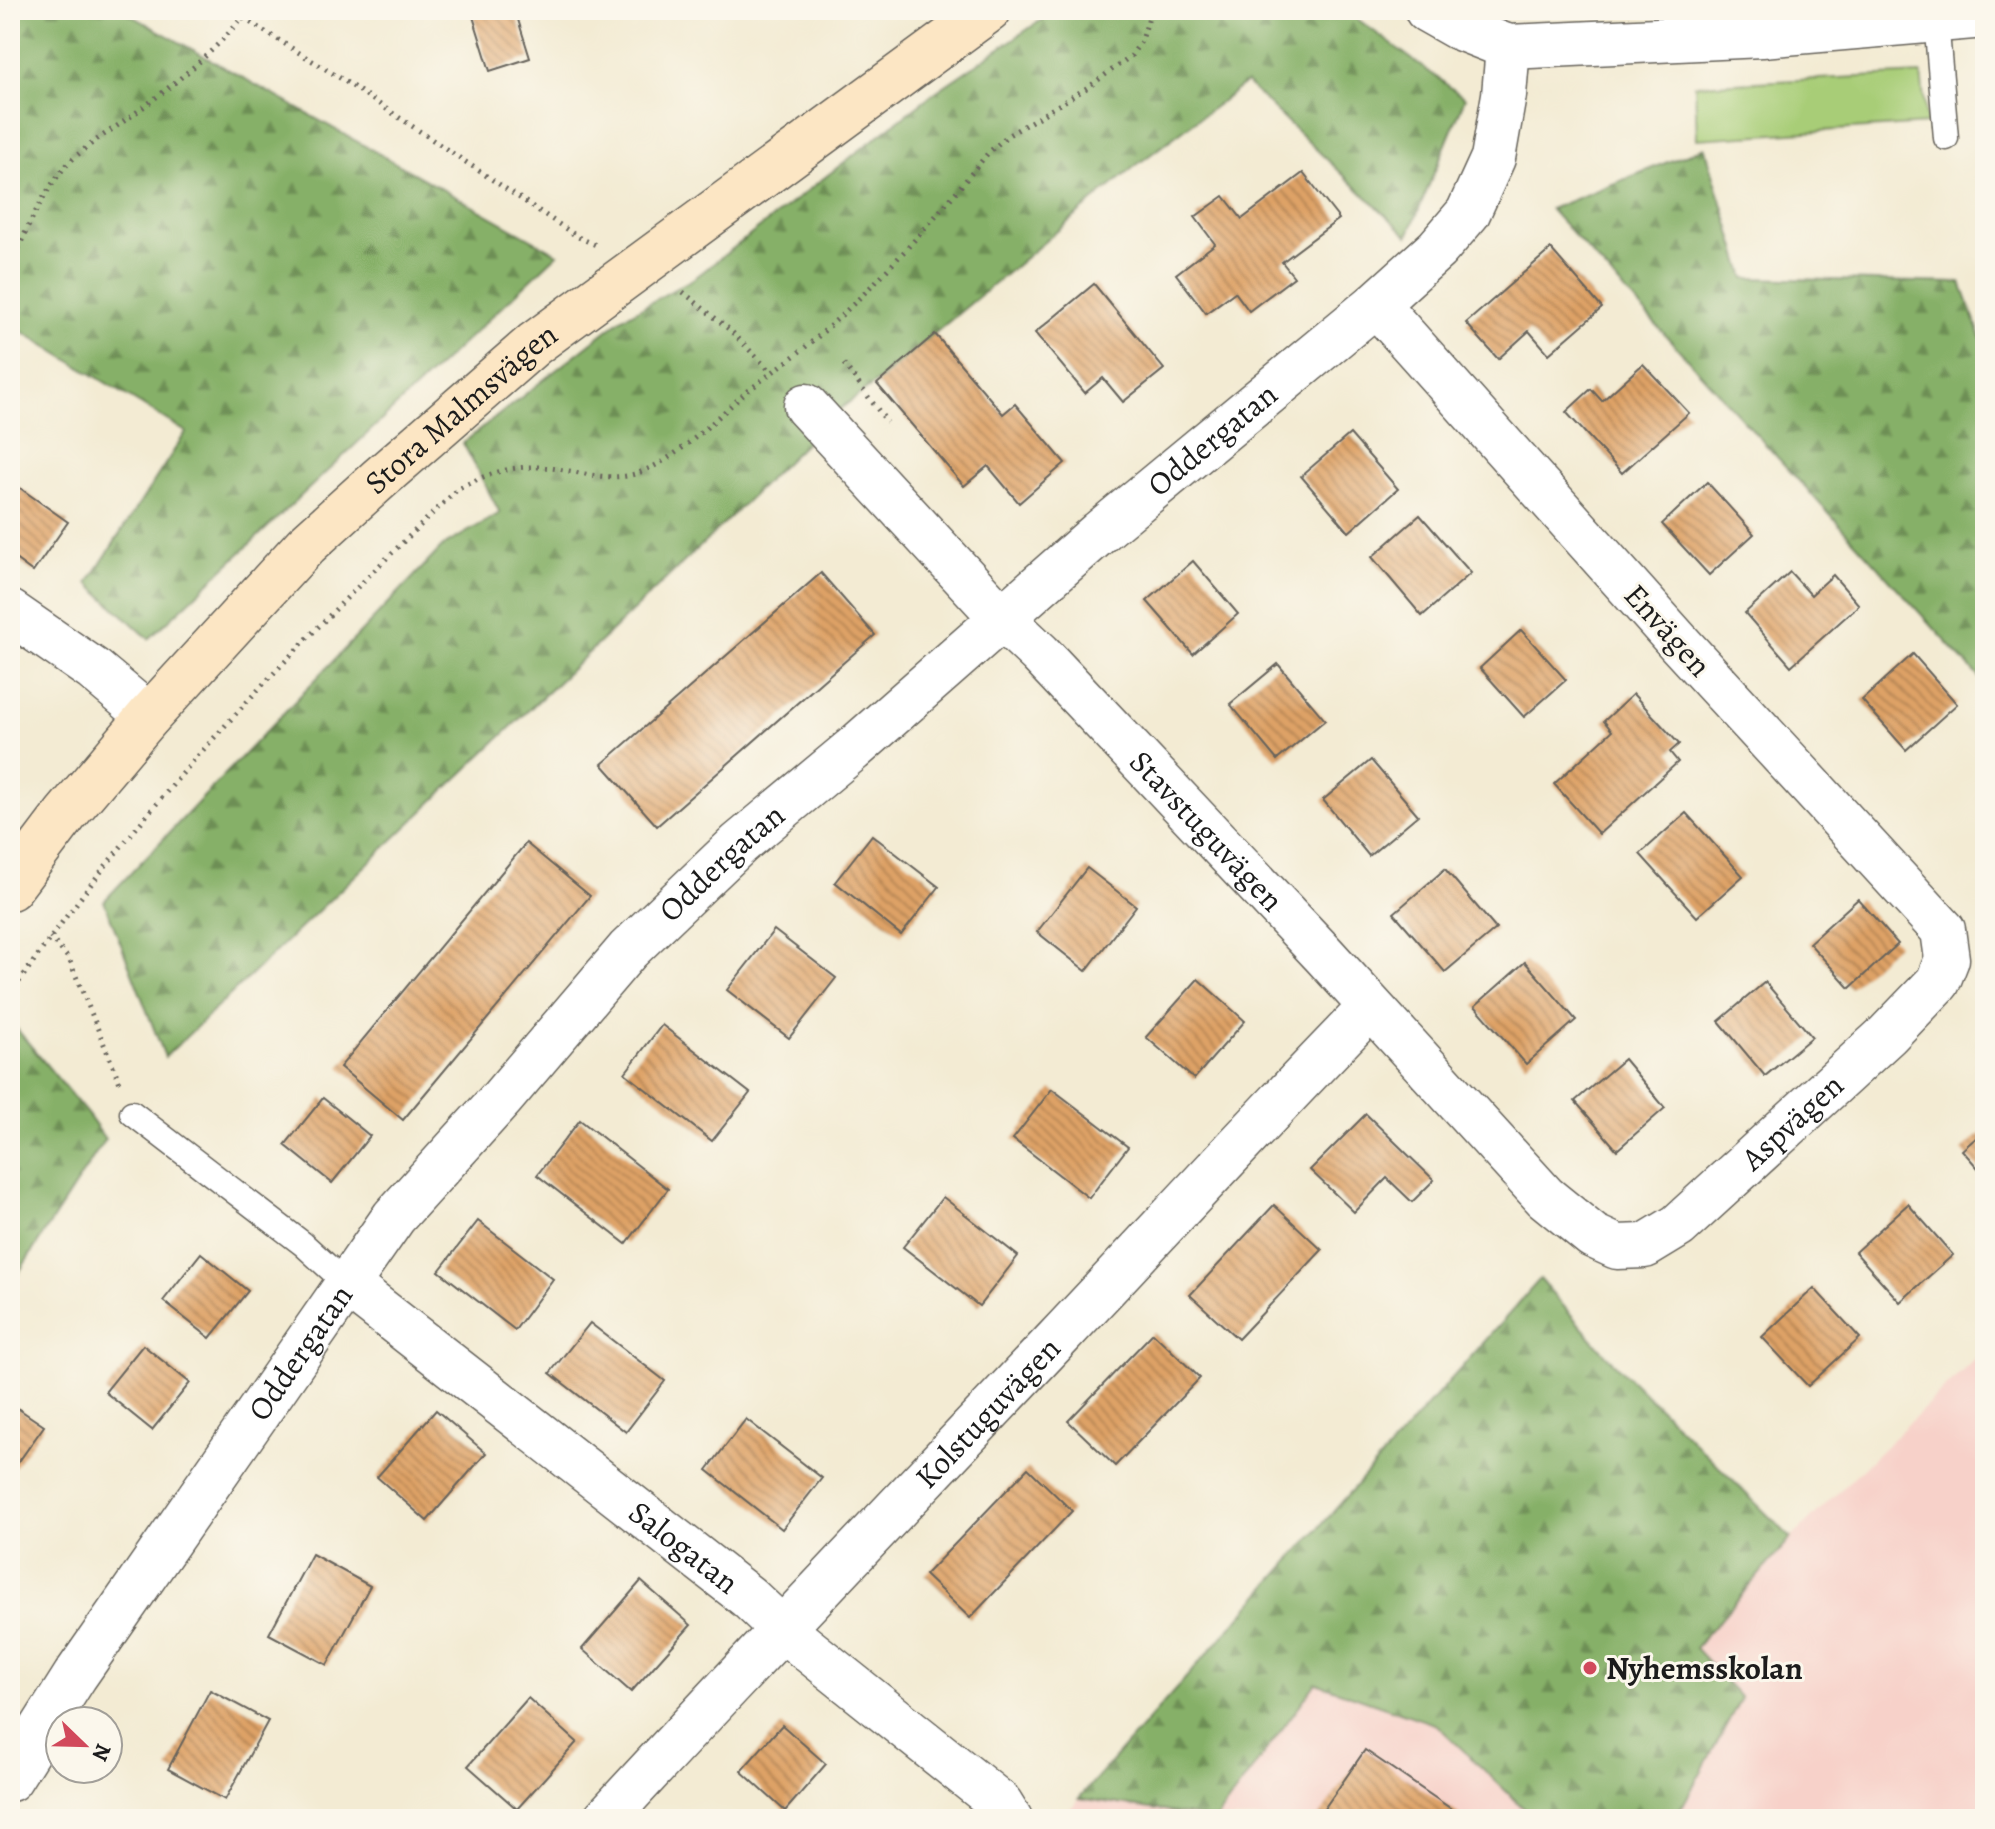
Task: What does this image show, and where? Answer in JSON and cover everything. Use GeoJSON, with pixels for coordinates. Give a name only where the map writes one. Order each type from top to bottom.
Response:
{"type":"FeatureCollection","features":[{"type":"Feature","properties":{"kind":"street","name":"Stora Malmsvägen"},"geometry":{"type":"LineString","coordinates":[[10,888],[66,814],[149,716],[306,545],[534,344],[989,10]]}},
{"type":"Feature","properties":{"kind":"street"},"geometry":{"type":"LineString","coordinates":[[1427,10],[1457,27],[1508,47],[1753,36],[1985,16]]}},
{"type":"Feature","properties":{"kind":"street","name":"Oddergatan"},"geometry":{"type":"LineString","coordinates":[[10,1779],[75,1676],[394,1217],[502,1098],[628,950],[739,844],[1100,532],[1376,304],[1437,249],[1468,213],[1493,158],[1504,95],[1508,47]]}},
{"type":"Feature","properties":{"kind":"street","name":"Envägen"},"geometry":{"type":"LineString","coordinates":[[1376,304],[1679,643],[1943,930],[1947,959]]}},
{"type":"Feature","properties":{"kind":"street","name":"Stavstuguvägen"},"geometry":{"type":"LineString","coordinates":[[806,406],[1002,618],[1040,654],[1302,932],[1545,1197],[1593,1236],[1614,1245]]}},
{"type":"Feature","properties":{"kind":"street"},"geometry":{"type":"LineString","coordinates":[[10,612],[94,670],[149,716]]}},
{"type":"Feature","properties":{"kind":"street","name":"Aspvägen"},"geometry":{"type":"LineString","coordinates":[[1614,1245],[1645,1246],[1678,1226],[1887,1035],[1938,982],[1947,959]]}},
{"type":"Feature","properties":{"kind":"street","name":"Kolstuguvägen"},"geometry":{"type":"LineString","coordinates":[[605,1819],[1307,1071],[1370,1008]]}},
{"type":"Feature","properties":{"kind":"street","name":"Salogatan"},"geometry":{"type":"LineString","coordinates":[[348,1285],[748,1597],[782,1629],[1000,1803],[1010,1819]]}},
{"type":"Feature","properties":{"kind":"lane"},"geometry":{"type":"LineString","coordinates":[[1936,20],[1946,138]]}},
{"type":"Feature","properties":{"kind":"lane"},"geometry":{"type":"LineString","coordinates":[[132,1113],[303,1244],[348,1285]]}},
{"type":"Feature","properties":{"kind":"path"},"geometry":{"type":"LineString","coordinates":[[230,10],[578,237],[597,245]]}},
{"type":"Feature","properties":{"kind":"path"},"geometry":{"type":"LineString","coordinates":[[10,271],[20,243],[65,167],[172,86],[248,10]]}},
{"type":"Feature","properties":{"kind":"path"},"geometry":{"type":"LineString","coordinates":[[10,995],[50,937],[144,817],[218,731],[337,605],[458,489],[479,477],[509,469],[539,467],[601,477],[632,475],[663,462],[821,334],[880,278],[988,153],[1007,136],[1090,86],[1131,56],[1142,40],[1151,10]]}},
{"type":"Feature","properties":{"kind":"path"},"geometry":{"type":"LineString","coordinates":[[683,292],[730,330],[806,406]]}},
{"type":"Feature","properties":{"kind":"path"},"geometry":{"type":"LineString","coordinates":[[50,937],[69,959],[132,1113]]}},
{"type":"Feature","properties":{"kind":"shaded area","name":"Nyhemsskolan"},"geometry":{"type":"Polygon","coordinates":[[[1540,1279],[1606,1355],[1791,1538],[1985,1349],[1985,1819],[1061,1819],[1540,1279]]]}},
{"type":"Feature","properties":{"kind":"green space"},"geometry":{"type":"Polygon","coordinates":[[[10,10],[122,10],[558,254],[149,639],[88,583],[186,432],[10,324],[10,10]]]}},
{"type":"Feature","properties":{"kind":"green space"},"geometry":{"type":"Polygon","coordinates":[[[1056,10],[1345,10],[1465,98],[1408,236],[1246,83],[1134,167],[840,409],[165,1057],[104,901],[443,546],[500,513],[463,443],[621,319],[696,277],[931,95],[1056,10]]]}},
{"type":"Feature","properties":{"kind":"green space"},"geometry":{"type":"Polygon","coordinates":[[[1921,74],[1927,124],[1697,139],[1695,85],[1921,74]]]}},
{"type":"Feature","properties":{"kind":"green space"},"geometry":{"type":"Polygon","coordinates":[[[1705,147],[1745,278],[1961,283],[1985,348],[1985,684],[1550,209],[1705,147]]]}},
{"type":"Feature","properties":{"kind":"green space"},"geometry":{"type":"Polygon","coordinates":[[[11,1022],[105,1139],[10,1286],[11,1022]]]}},
{"type":"Feature","properties":{"kind":"green space","name":"Nyhemsskolan"},"geometry":{"type":"Polygon","coordinates":[[[1540,1279],[1606,1355],[1791,1538],[1695,1648],[1741,1698],[1681,1809],[1671,1819],[1535,1819],[1437,1725],[1316,1683],[1216,1819],[1079,1798],[1540,1279]]]}},
{"type":"Feature","properties":{"kind":"building"},"geometry":{"type":"Polygon","coordinates":[[[471,10],[515,10],[530,58],[490,71],[471,10]]]}},
{"type":"Feature","properties":{"kind":"building"},"geometry":{"type":"Polygon","coordinates":[[[1303,173],[1339,219],[1282,262],[1294,277],[1249,311],[1235,292],[1206,313],[1176,274],[1215,244],[1195,217],[1224,196],[1242,219],[1303,173]]]}},
{"type":"Feature","properties":{"kind":"building"},"geometry":{"type":"Polygon","coordinates":[[[1551,249],[1602,308],[1549,354],[1529,331],[1498,359],[1466,323],[1551,249]]]}},
{"type":"Feature","properties":{"kind":"building"},"geometry":{"type":"Polygon","coordinates":[[[1094,284],[1164,369],[1123,402],[1103,378],[1085,393],[1035,333],[1094,284]]]}},
{"type":"Feature","properties":{"kind":"building"},"geometry":{"type":"Polygon","coordinates":[[[935,334],[1003,414],[1015,404],[1065,463],[1019,503],[988,466],[964,486],[877,384],[935,334]]]}},
{"type":"Feature","properties":{"kind":"building"},"geometry":{"type":"Polygon","coordinates":[[[1643,364],[1689,413],[1622,473],[1566,412],[1591,389],[1602,401],[1643,364]]]}},
{"type":"Feature","properties":{"kind":"building"},"geometry":{"type":"Polygon","coordinates":[[[1350,434],[1398,489],[1349,532],[1301,476],[1350,434]]]}},
{"type":"Feature","properties":{"kind":"building"},"geometry":{"type":"Polygon","coordinates":[[[10,481],[68,522],[33,572],[10,555],[10,481]]]}},
{"type":"Feature","properties":{"kind":"building"},"geometry":{"type":"Polygon","coordinates":[[[1707,482],[1754,534],[1709,575],[1662,524],[1707,482]]]}},
{"type":"Feature","properties":{"kind":"building"},"geometry":{"type":"Polygon","coordinates":[[[1420,515],[1471,573],[1422,616],[1372,557],[1420,515]]]}},
{"type":"Feature","properties":{"kind":"building"},"geometry":{"type":"Polygon","coordinates":[[[1193,561],[1238,614],[1193,654],[1147,601],[1193,561]]]}},
{"type":"Feature","properties":{"kind":"building"},"geometry":{"type":"Polygon","coordinates":[[[1790,572],[1811,595],[1833,575],[1859,605],[1791,666],[1745,613],[1790,572]]]}},
{"type":"Feature","properties":{"kind":"building"},"geometry":{"type":"Polygon","coordinates":[[[821,573],[875,635],[657,826],[602,764],[821,573]]]}},
{"type":"Feature","properties":{"kind":"building"},"geometry":{"type":"Polygon","coordinates":[[[1521,630],[1566,680],[1524,717],[1480,668],[1521,630]]]}},
{"type":"Feature","properties":{"kind":"building"},"geometry":{"type":"Polygon","coordinates":[[[1913,654],[1957,704],[1906,750],[1862,700],[1913,654]]]}},
{"type":"Feature","properties":{"kind":"building"},"geometry":{"type":"Polygon","coordinates":[[[1278,664],[1325,720],[1277,760],[1230,704],[1278,664]]]}},
{"type":"Feature","properties":{"kind":"building"},"geometry":{"type":"Polygon","coordinates":[[[1633,694],[1679,744],[1670,752],[1678,762],[1599,834],[1554,784],[1612,731],[1604,721],[1633,694]]]}},
{"type":"Feature","properties":{"kind":"building"},"geometry":{"type":"Polygon","coordinates":[[[1371,760],[1418,815],[1369,856],[1323,800],[1371,760]]]}},
{"type":"Feature","properties":{"kind":"building"},"geometry":{"type":"Polygon","coordinates":[[[1686,813],[1743,876],[1697,917],[1640,854],[1686,813]]]}},
{"type":"Feature","properties":{"kind":"building"},"geometry":{"type":"Polygon","coordinates":[[[872,835],[939,887],[901,935],[835,882],[872,835]]]}},
{"type":"Feature","properties":{"kind":"building"},"geometry":{"type":"Polygon","coordinates":[[[526,843],[590,896],[403,1120],[340,1067],[526,843]]]}},
{"type":"Feature","properties":{"kind":"building"},"geometry":{"type":"Polygon","coordinates":[[[1087,868],[1136,906],[1086,971],[1037,932],[1087,868]]]}},
{"type":"Feature","properties":{"kind":"building"},"geometry":{"type":"Polygon","coordinates":[[[1445,869],[1496,929],[1445,972],[1394,913],[1445,869]]]}},
{"type":"Feature","properties":{"kind":"building"},"geometry":{"type":"Polygon","coordinates":[[[1858,899],[1898,944],[1850,988],[1809,943],[1858,899]]]}},
{"type":"Feature","properties":{"kind":"building"},"geometry":{"type":"Polygon","coordinates":[[[774,930],[836,978],[789,1038],[727,990],[774,930]]]}},
{"type":"Feature","properties":{"kind":"building"},"geometry":{"type":"Polygon","coordinates":[[[1525,962],[1576,1020],[1526,1064],[1475,1006],[1525,962]]]}},
{"type":"Feature","properties":{"kind":"building"},"geometry":{"type":"Polygon","coordinates":[[[1198,979],[1245,1021],[1194,1079],[1146,1037],[1198,979]]]}},
{"type":"Feature","properties":{"kind":"building"},"geometry":{"type":"Polygon","coordinates":[[[1765,982],[1812,1037],[1765,1076],[1719,1021],[1765,982]]]}},
{"type":"Feature","properties":{"kind":"building"},"geometry":{"type":"Polygon","coordinates":[[[662,1025],[750,1093],[712,1141],[625,1073],[662,1025]]]}},
{"type":"Feature","properties":{"kind":"building"},"geometry":{"type":"Polygon","coordinates":[[[1624,1059],[1665,1108],[1617,1150],[1575,1101],[1624,1059]]]}},
{"type":"Feature","properties":{"kind":"building"},"geometry":{"type":"Polygon","coordinates":[[[1052,1089],[1128,1147],[1089,1198],[1013,1139],[1052,1089]]]}},
{"type":"Feature","properties":{"kind":"building"},"geometry":{"type":"Polygon","coordinates":[[[323,1098],[370,1136],[332,1183],[285,1145],[323,1098]]]}},
{"type":"Feature","properties":{"kind":"building"},"geometry":{"type":"Polygon","coordinates":[[[1366,1114],[1434,1180],[1412,1202],[1387,1178],[1354,1212],[1310,1170],[1366,1114]]]}},
{"type":"Feature","properties":{"kind":"building"},"geometry":{"type":"Polygon","coordinates":[[[580,1120],[668,1189],[626,1244],[537,1175],[580,1120]]]}},
{"type":"Feature","properties":{"kind":"building"},"geometry":{"type":"Polygon","coordinates":[[[1985,1130],[1985,1176],[1962,1150],[1985,1130]]]}},
{"type":"Feature","properties":{"kind":"building"},"geometry":{"type":"Polygon","coordinates":[[[943,1197],[1018,1256],[979,1306],[903,1247],[943,1197]]]}},
{"type":"Feature","properties":{"kind":"building"},"geometry":{"type":"Polygon","coordinates":[[[1908,1204],[1953,1255],[1900,1302],[1855,1252],[1908,1204]]]}},
{"type":"Feature","properties":{"kind":"building"},"geometry":{"type":"Polygon","coordinates":[[[1274,1205],[1322,1250],[1238,1339],[1190,1295],[1274,1205]]]}},
{"type":"Feature","properties":{"kind":"building"},"geometry":{"type":"Polygon","coordinates":[[[478,1221],[553,1279],[515,1330],[439,1271],[478,1221]]]}},
{"type":"Feature","properties":{"kind":"building"},"geometry":{"type":"Polygon","coordinates":[[[201,1253],[248,1291],[210,1338],[163,1301],[201,1253]]]}},
{"type":"Feature","properties":{"kind":"building"},"geometry":{"type":"Polygon","coordinates":[[[1814,1288],[1860,1338],[1808,1386],[1762,1337],[1814,1288]]]}},
{"type":"Feature","properties":{"kind":"building"},"geometry":{"type":"Polygon","coordinates":[[[590,1323],[665,1381],[626,1432],[550,1373],[590,1323]]]}},
{"type":"Feature","properties":{"kind":"building"},"geometry":{"type":"Polygon","coordinates":[[[1153,1333],[1200,1378],[1115,1466],[1068,1421],[1153,1333]]]}},
{"type":"Feature","properties":{"kind":"building"},"geometry":{"type":"Polygon","coordinates":[[[143,1345],[190,1383],[152,1430],[105,1392],[143,1345]]]}},
{"type":"Feature","properties":{"kind":"building"},"geometry":{"type":"Polygon","coordinates":[[[10,1403],[44,1426],[10,1474],[10,1403]]]}},
{"type":"Feature","properties":{"kind":"building"},"geometry":{"type":"Polygon","coordinates":[[[436,1410],[486,1453],[427,1521],[377,1477],[436,1410]]]}},
{"type":"Feature","properties":{"kind":"building"},"geometry":{"type":"Polygon","coordinates":[[[746,1419],[822,1478],[782,1529],[707,1470],[746,1419]]]}},
{"type":"Feature","properties":{"kind":"building"},"geometry":{"type":"Polygon","coordinates":[[[1028,1468],[1072,1511],[970,1618],[925,1575],[1028,1468]]]}},
{"type":"Feature","properties":{"kind":"building"},"geometry":{"type":"Polygon","coordinates":[[[312,1554],[370,1586],[327,1665],[269,1634],[312,1554]]]}},
{"type":"Feature","properties":{"kind":"building"},"geometry":{"type":"Polygon","coordinates":[[[641,1581],[691,1625],[631,1692],[582,1649],[641,1581]]]}},
{"type":"Feature","properties":{"kind":"building"},"geometry":{"type":"Polygon","coordinates":[[[210,1690],[268,1721],[225,1800],[168,1769],[210,1690]]]}},
{"type":"Feature","properties":{"kind":"building"},"geometry":{"type":"Polygon","coordinates":[[[528,1698],[577,1742],[517,1809],[468,1766],[528,1698]]]}},
{"type":"Feature","properties":{"kind":"building"},"geometry":{"type":"Polygon","coordinates":[[[782,1725],[826,1764],[785,1811],[741,1771],[782,1725]]]}},
{"type":"Feature","properties":{"kind":"building"},"geometry":{"type":"Polygon","coordinates":[[[1365,1750],[1466,1819],[1317,1819],[1365,1750]]]}},
{"type":"Feature","properties":{"kind":"place","name":"Nyhemsskolan"},"geometry":{"type":"Point","coordinates":[1590,1668]}}]}
